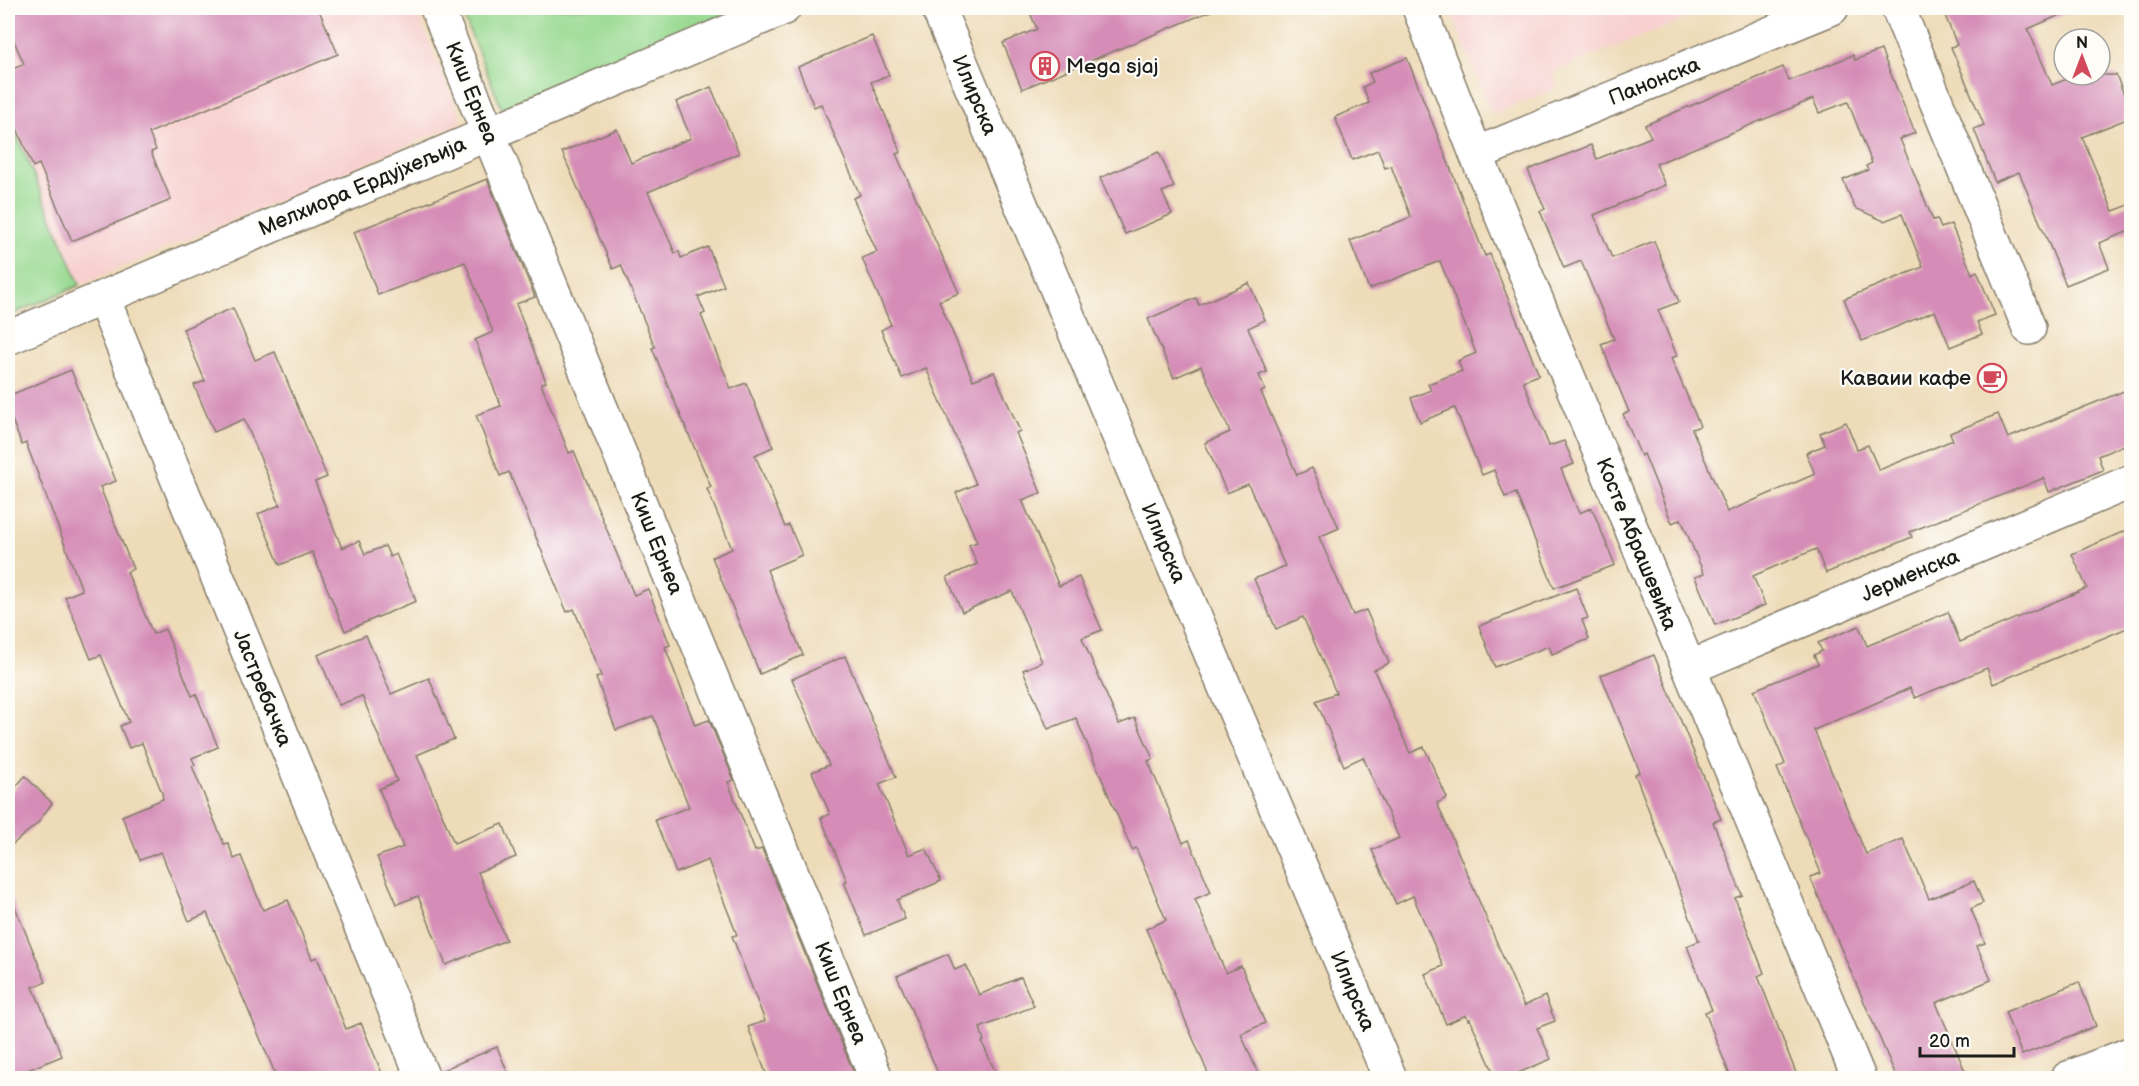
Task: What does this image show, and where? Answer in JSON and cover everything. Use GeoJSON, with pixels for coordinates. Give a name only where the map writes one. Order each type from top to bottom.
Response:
{"type":"FeatureCollection","features":[{"type":"Feature","properties":{"kind":"street","name":"Киш Ернеа"},"geometry":{"type":"LineString","coordinates":[[437,8],[876,1078]]}},
{"type":"Feature","properties":{"kind":"street","name":"Мелхиора Ердујхељија"},"geometry":{"type":"LineString","coordinates":[[8,338],[784,8]]}},
{"type":"Feature","properties":{"kind":"street","name":"Илирска"},"geometry":{"type":"LineString","coordinates":[[938,8],[1390,1078]]}},
{"type":"Feature","properties":{"kind":"street","name":"Косте Абрашевића"},"geometry":{"type":"LineString","coordinates":[[1419,8],[1476,154],[1859,1078]]}},
{"type":"Feature","properties":{"kind":"street","name":"Панонска"},"geometry":{"type":"LineString","coordinates":[[1476,154],[1832,8]]}},
{"type":"Feature","properties":{"kind":"street"},"geometry":{"type":"LineString","coordinates":[[1898,8],[2030,327]]}},
{"type":"Feature","properties":{"kind":"street","name":"Јастребачка"},"geometry":{"type":"LineString","coordinates":[[103,298],[423,1078]]}},
{"type":"Feature","properties":{"kind":"street","name":"Јерменска"},"geometry":{"type":"LineString","coordinates":[[1689,668],[2132,481]]}},
{"type":"Feature","properties":{"kind":"street"},"geometry":{"type":"LineString","coordinates":[[2068,1078],[2132,1053]]}},
{"type":"Feature","properties":{"kind":"shaded area"},"geometry":{"type":"Polygon","coordinates":[[[8,8],[415,8],[463,122],[8,316],[8,69],[18,64],[8,40],[8,8]]]}},
{"type":"Feature","properties":{"kind":"shaded area"},"geometry":{"type":"Polygon","coordinates":[[[1449,8],[1713,8],[1552,72],[1558,88],[1492,114],[1449,8]]]}},
{"type":"Feature","properties":{"kind":"green space"},"geometry":{"type":"Polygon","coordinates":[[[460,8],[740,8],[502,109],[460,8]]]}},
{"type":"Feature","properties":{"kind":"green space"},"geometry":{"type":"Polygon","coordinates":[[[8,114],[80,285],[8,316],[8,114]]]}},
{"type":"Feature","properties":{"kind":"building"},"geometry":{"type":"Polygon","coordinates":[[[8,8],[318,8],[338,54],[149,133],[156,150],[151,152],[171,200],[72,241],[39,164],[33,167],[8,107],[8,71],[24,64],[8,27],[8,8]]]}},
{"type":"Feature","properties":{"kind":"building","name":"Mega sjaj"},"geometry":{"type":"Polygon","coordinates":[[[1028,8],[1218,8],[1022,89],[1003,43],[1037,29],[1028,8]]]}},
{"type":"Feature","properties":{"kind":"building"},"geometry":{"type":"Polygon","coordinates":[[[1942,8],[2076,8],[2028,29],[2052,87],[2112,87],[2112,75],[2116,75],[2132,113],[2132,117],[2082,137],[2113,211],[2132,204],[2132,230],[2099,243],[2109,268],[2066,285],[2019,172],[1995,182],[1974,129],[1984,125],[1951,47],[1957,45],[1942,8]]]}},
{"type":"Feature","properties":{"kind":"building"},"geometry":{"type":"Polygon","coordinates":[[[872,36],[889,75],[871,82],[901,152],[896,154],[959,293],[939,301],[973,380],[994,372],[1020,431],[1016,433],[1041,493],[1022,500],[1059,586],[1079,577],[1102,630],[1082,638],[1119,724],[1135,718],[1153,759],[1148,761],[1183,843],[1189,840],[1211,892],[1195,899],[1226,973],[1241,966],[1265,1023],[1241,1034],[1260,1078],[1210,1078],[1146,929],[1166,920],[1136,848],[1132,850],[1076,718],[1048,729],[1023,670],[1042,662],[1012,591],[962,612],[947,577],[977,564],[969,545],[977,542],[956,493],[976,484],[926,368],[902,378],[881,330],[891,325],[862,258],[877,252],[853,198],[860,195],[821,104],[814,107],[798,67],[872,36]]]}},
{"type":"Feature","properties":{"kind":"building"},"geometry":{"type":"Polygon","coordinates":[[[1881,50],[1915,133],[1900,139],[1933,220],[1937,219],[1941,228],[1951,224],[1972,274],[1977,271],[1995,315],[1977,322],[1982,334],[1950,347],[1935,311],[1862,341],[1844,299],[1923,267],[1902,214],[1884,221],[1855,208],[1843,180],[1868,170],[1866,166],[1872,163],[1848,102],[1819,113],[1813,99],[1656,164],[1665,185],[1594,215],[1612,258],[1654,241],[1679,302],[1658,310],[1677,356],[1671,358],[1700,426],[1692,429],[1727,512],[1815,474],[1806,453],[1825,445],[1820,433],[1846,422],[1857,449],[1868,445],[1879,470],[1953,440],[1950,433],[1998,414],[2008,438],[2124,391],[2132,409],[2132,442],[2098,456],[2103,470],[2049,492],[2044,478],[1910,532],[1912,537],[1826,573],[1816,549],[1753,576],[1765,605],[1715,625],[1695,577],[1704,574],[1681,519],[1672,523],[1644,454],[1641,456],[1623,414],[1629,412],[1601,344],[1614,339],[1581,261],[1564,268],[1540,211],[1545,209],[1528,170],[1591,145],[1597,159],[1651,137],[1645,125],[1783,67],[1789,81],[1853,55],[1855,60],[1881,50]]]}},
{"type":"Feature","properties":{"kind":"building"},"geometry":{"type":"Polygon","coordinates":[[[1407,58],[1485,256],[1490,254],[1539,375],[1523,381],[1549,446],[1564,441],[1574,464],[1561,469],[1579,513],[1592,508],[1615,565],[1554,588],[1516,493],[1505,497],[1494,470],[1482,475],[1455,408],[1420,422],[1411,398],[1431,390],[1428,384],[1462,371],[1458,361],[1476,353],[1440,261],[1369,289],[1350,241],[1411,217],[1391,166],[1385,168],[1378,150],[1352,160],[1335,117],[1369,103],[1363,87],[1373,82],[1369,73],[1407,58]]]}},
{"type":"Feature","properties":{"kind":"building"},"geometry":{"type":"Polygon","coordinates":[[[711,87],[739,153],[648,192],[675,253],[679,252],[681,258],[708,247],[724,286],[698,297],[705,313],[701,315],[731,389],[746,383],[773,447],[755,455],[785,527],[789,525],[802,555],[767,570],[803,655],[760,674],[712,557],[732,549],[707,489],[711,487],[652,348],[655,347],[621,265],[613,269],[562,152],[617,129],[631,163],[691,138],[676,102],[711,87]]]}},
{"type":"Feature","properties":{"kind":"building"},"geometry":{"type":"Polygon","coordinates":[[[1159,152],[1174,187],[1162,192],[1172,214],[1125,234],[1100,178],[1159,152]]]}},
{"type":"Feature","properties":{"kind":"building"},"geometry":{"type":"Polygon","coordinates":[[[487,179],[535,297],[516,304],[546,382],[541,384],[569,453],[574,451],[634,595],[648,589],[670,645],[665,647],[695,725],[709,720],[734,780],[728,782],[755,851],[762,849],[856,1078],[768,1078],[748,1027],[765,1021],[732,936],[737,935],[708,860],[676,873],[655,820],[689,807],[653,716],[616,730],[596,678],[601,676],[574,609],[567,612],[509,472],[500,476],[476,415],[501,406],[475,340],[493,332],[465,262],[378,295],[354,232],[487,179]]]}},
{"type":"Feature","properties":{"kind":"building"},"geometry":{"type":"Polygon","coordinates":[[[1249,283],[1265,320],[1248,328],[1267,372],[1259,375],[1265,390],[1261,392],[1297,475],[1312,468],[1339,528],[1319,537],[1353,615],[1366,610],[1389,663],[1374,670],[1410,753],[1424,747],[1447,798],[1437,803],[1524,1006],[1545,996],[1555,1021],[1537,1028],[1551,1059],[1506,1078],[1496,1078],[1470,1019],[1468,1020],[1466,1015],[1446,1024],[1425,974],[1443,966],[1441,961],[1413,896],[1396,904],[1372,850],[1399,838],[1363,757],[1344,766],[1316,701],[1336,693],[1303,617],[1276,629],[1254,579],[1285,566],[1248,484],[1227,493],[1205,443],[1230,432],[1201,366],[1174,378],[1148,319],[1196,298],[1199,305],[1249,283]]]}},
{"type":"Feature","properties":{"kind":"building"},"geometry":{"type":"Polygon","coordinates":[[[233,308],[255,360],[275,352],[327,477],[315,482],[342,548],[359,541],[365,554],[385,546],[390,557],[396,554],[416,601],[345,631],[312,552],[280,565],[258,514],[280,505],[244,419],[214,432],[194,385],[205,381],[183,329],[233,308]]]}},
{"type":"Feature","properties":{"kind":"building"},"geometry":{"type":"Polygon","coordinates":[[[71,370],[116,481],[100,487],[133,569],[127,572],[153,634],[165,629],[192,696],[196,694],[218,747],[192,758],[195,765],[192,766],[224,844],[228,843],[234,859],[241,856],[263,910],[288,900],[312,959],[317,957],[346,1029],[361,1023],[384,1078],[277,1078],[207,913],[189,921],[161,852],[140,860],[122,816],[163,799],[162,793],[142,743],[129,748],[120,726],[129,722],[101,655],[91,659],[65,597],[82,590],[26,443],[22,445],[8,410],[8,396],[71,370]]]}},
{"type":"Feature","properties":{"kind":"building"},"geometry":{"type":"Polygon","coordinates":[[[2132,528],[2132,626],[1993,684],[1987,668],[1915,698],[1910,688],[1814,730],[1866,854],[1903,839],[1929,899],[1974,881],[1983,903],[1971,909],[1985,943],[1977,946],[1991,980],[1936,1003],[1968,1078],[1897,1078],[1810,877],[1821,873],[1777,768],[1785,764],[1754,690],[1818,664],[1814,655],[1822,651],[1818,643],[1859,626],[1867,646],[1948,612],[1960,642],[2087,588],[2072,554],[2132,528]]]}},
{"type":"Feature","properties":{"kind":"building"},"geometry":{"type":"Polygon","coordinates":[[[1576,588],[1588,618],[1582,620],[1589,639],[1552,654],[1549,646],[1495,667],[1479,626],[1576,588]]]}},
{"type":"Feature","properties":{"kind":"building"},"geometry":{"type":"Polygon","coordinates":[[[366,635],[391,694],[429,678],[454,739],[417,755],[454,843],[503,824],[516,857],[478,872],[506,940],[446,965],[418,896],[397,904],[377,857],[403,847],[379,789],[397,781],[362,696],[339,705],[318,655],[366,635]]]}},
{"type":"Feature","properties":{"kind":"building"},"geometry":{"type":"Polygon","coordinates":[[[1654,655],[1721,819],[1713,822],[1742,895],[1735,898],[1764,973],[1758,976],[1798,1078],[1731,1078],[1705,1012],[1712,1010],[1687,946],[1699,941],[1635,774],[1640,772],[1601,675],[1654,655]]]}},
{"type":"Feature","properties":{"kind":"building"},"geometry":{"type":"Polygon","coordinates":[[[845,656],[896,777],[879,784],[909,855],[926,848],[941,881],[897,900],[905,919],[866,935],[821,818],[830,814],[812,772],[829,765],[792,679],[845,656]]]}},
{"type":"Feature","properties":{"kind":"building"},"geometry":{"type":"Polygon","coordinates":[[[25,776],[52,803],[37,824],[8,848],[8,796],[25,776]]]}},
{"type":"Feature","properties":{"kind":"building"},"geometry":{"type":"Polygon","coordinates":[[[8,890],[46,982],[33,987],[62,1056],[8,1078],[8,890]]]}},
{"type":"Feature","properties":{"kind":"building"},"geometry":{"type":"Polygon","coordinates":[[[948,954],[955,970],[966,965],[979,995],[1021,977],[1034,1006],[980,1028],[984,1041],[982,1042],[998,1078],[940,1078],[897,976],[948,954]]]}},
{"type":"Feature","properties":{"kind":"building"},"geometry":{"type":"Polygon","coordinates":[[[2079,982],[2096,1026],[2022,1055],[2005,1012],[2079,982]]]}},
{"type":"Feature","properties":{"kind":"building"},"geometry":{"type":"Polygon","coordinates":[[[497,1047],[510,1078],[441,1078],[440,1071],[497,1047]]]}},
{"type":"Feature","properties":{"kind":"place","name":"Mega sjaj"},"geometry":{"type":"Point","coordinates":[1045,66]}},
{"type":"Feature","properties":{"kind":"place","name":"Каваии кафе"},"geometry":{"type":"Point","coordinates":[1992,378]}}]}
